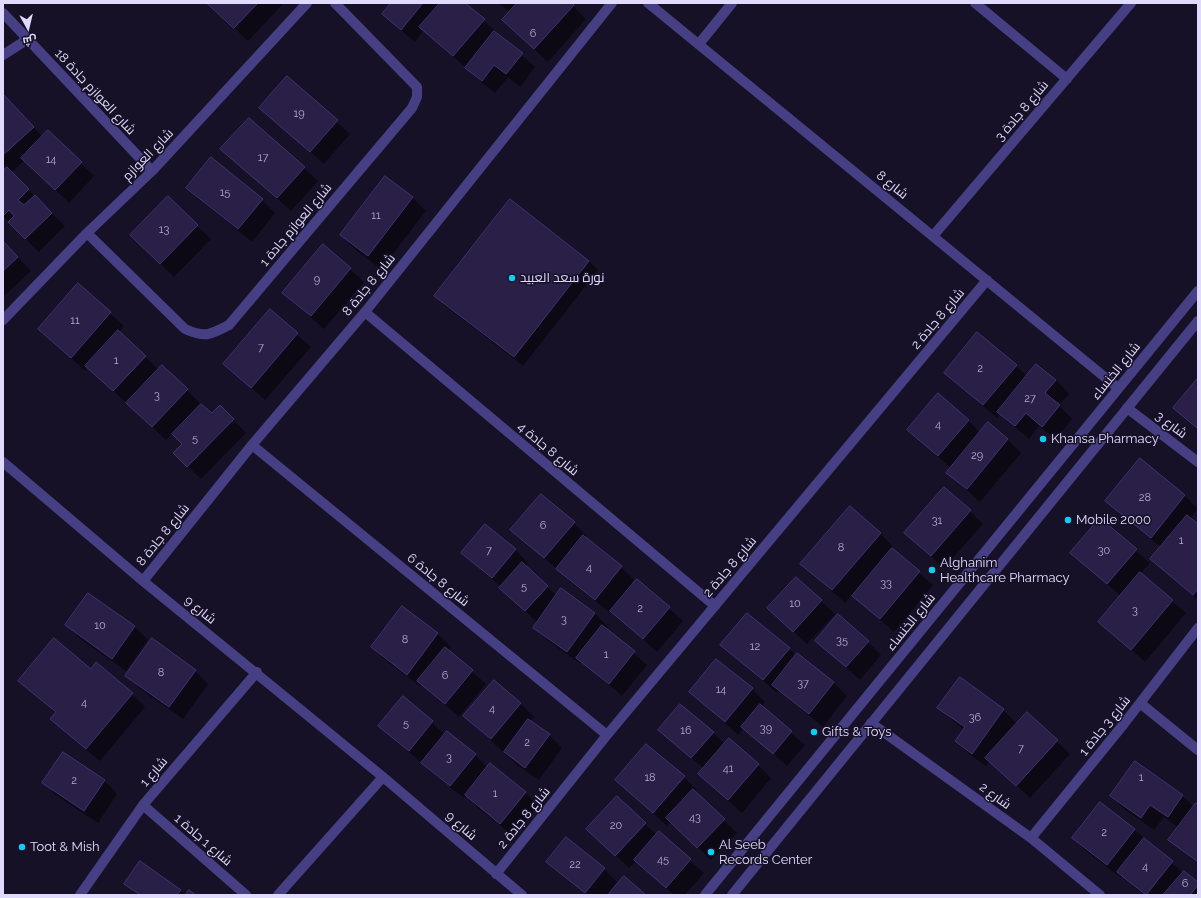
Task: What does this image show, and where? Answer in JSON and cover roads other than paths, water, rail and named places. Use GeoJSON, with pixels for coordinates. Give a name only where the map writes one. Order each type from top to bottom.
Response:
{"type":"FeatureCollection","features":[{"type":"Feature","properties":{"kind":"street","name":"شارع العوازم"},"geometry":{"type":"LineString","coordinates":[[3,320],[87,233],[152,171],[307,3]]}},
{"type":"Feature","properties":{"kind":"street","name":"شارع العوازم جادة 1"},"geometry":{"type":"LineString","coordinates":[[87,233],[185,329],[199,336],[210,335],[229,325],[412,108],[417,97],[417,87],[334,3]]}},
{"type":"Feature","properties":{"kind":"street","name":"شارع 8 جادة 8"},"geometry":{"type":"LineString","coordinates":[[143,581],[252,445],[365,312],[612,3]]}},
{"type":"Feature","properties":{"kind":"street","name":"شارع 8"},"geometry":{"type":"LineString","coordinates":[[648,3],[1118,388]]}},
{"type":"Feature","properties":{"kind":"street"},"geometry":{"type":"LineString","coordinates":[[699,44],[732,3]]}},
{"type":"Feature","properties":{"kind":"street"},"geometry":{"type":"LineString","coordinates":[[975,3],[1067,79]]}},
{"type":"Feature","properties":{"kind":"street","name":"شارع 8 جادة 3"},"geometry":{"type":"LineString","coordinates":[[933,236],[1131,3]]}},
{"type":"Feature","properties":{"kind":"street","name":"شارع العوازم جادة 18"},"geometry":{"type":"LineString","coordinates":[[3,13],[152,171]]}},
{"type":"Feature","properties":{"kind":"street"},"geometry":{"type":"LineString","coordinates":[[3,55],[28,39]]}},
{"type":"Feature","properties":{"kind":"street","name":"شارع 8 جادة 2"},"geometry":{"type":"LineString","coordinates":[[496,874],[607,735],[987,280]]}},
{"type":"Feature","properties":{"kind":"street","name":"شارع الخنساء"},"geometry":{"type":"LineString","coordinates":[[705,895],[1198,291]]}},
{"type":"Feature","properties":{"kind":"street","name":"شارع 8 جادة 4"},"geometry":{"type":"LineString","coordinates":[[365,312],[715,606]]}},
{"type":"Feature","properties":{"kind":"street"},"geometry":{"type":"LineString","coordinates":[[732,895],[1198,322]]}},
{"type":"Feature","properties":{"kind":"street","name":"شارع 3"},"geometry":{"type":"LineString","coordinates":[[1127,408],[1198,462]]}},
{"type":"Feature","properties":{"kind":"street","name":"شارع 8 جادة 6"},"geometry":{"type":"LineString","coordinates":[[252,445],[607,735]]}},
{"type":"Feature","properties":{"kind":"street","name":"شارع 9"},"geometry":{"type":"LineString","coordinates":[[3,462],[143,581],[257,672],[522,895]]}},
{"type":"Feature","properties":{"kind":"street","name":"شارع 3 جادة 1"},"geometry":{"type":"LineString","coordinates":[[1031,838],[1140,703],[1198,628]]}},
{"type":"Feature","properties":{"kind":"street","name":"شارع 1"},"geometry":{"type":"LineString","coordinates":[[80,895],[142,805],[257,672]]}},
{"type":"Feature","properties":{"kind":"street"},"geometry":{"type":"LineString","coordinates":[[1140,703],[1198,750]]}},
{"type":"Feature","properties":{"kind":"street","name":"شارع 2"},"geometry":{"type":"LineString","coordinates":[[871,723],[1031,838],[1100,895]]}},
{"type":"Feature","properties":{"kind":"street"},"geometry":{"type":"LineString","coordinates":[[278,895],[383,777]]}},
{"type":"Feature","properties":{"kind":"street","name":"شارع 1 جادة 1"},"geometry":{"type":"LineString","coordinates":[[142,805],[246,895]]}},
{"type":"Feature","properties":{"kind":"place","name":"نورة سعد العبيد"},"geometry":{"type":"Point","coordinates":[512,278]}},
{"type":"Feature","properties":{"kind":"place","name":"Khansa Pharmacy"},"geometry":{"type":"Point","coordinates":[1043,439]}},
{"type":"Feature","properties":{"kind":"place","name":"Mobile 2000"},"geometry":{"type":"Point","coordinates":[1068,520]}},
{"type":"Feature","properties":{"kind":"place","name":"Alghanim Healthcare Pharmacy"},"geometry":{"type":"Point","coordinates":[932,570]}},
{"type":"Feature","properties":{"kind":"place","name":"Gifts & Toys"},"geometry":{"type":"Point","coordinates":[814,732]}},
{"type":"Feature","properties":{"kind":"place","name":"Toot & Mish"},"geometry":{"type":"Point","coordinates":[22,847]}},
{"type":"Feature","properties":{"kind":"place","name":"Al Seeb Records Center"},"geometry":{"type":"Point","coordinates":[711,852]}}]}
